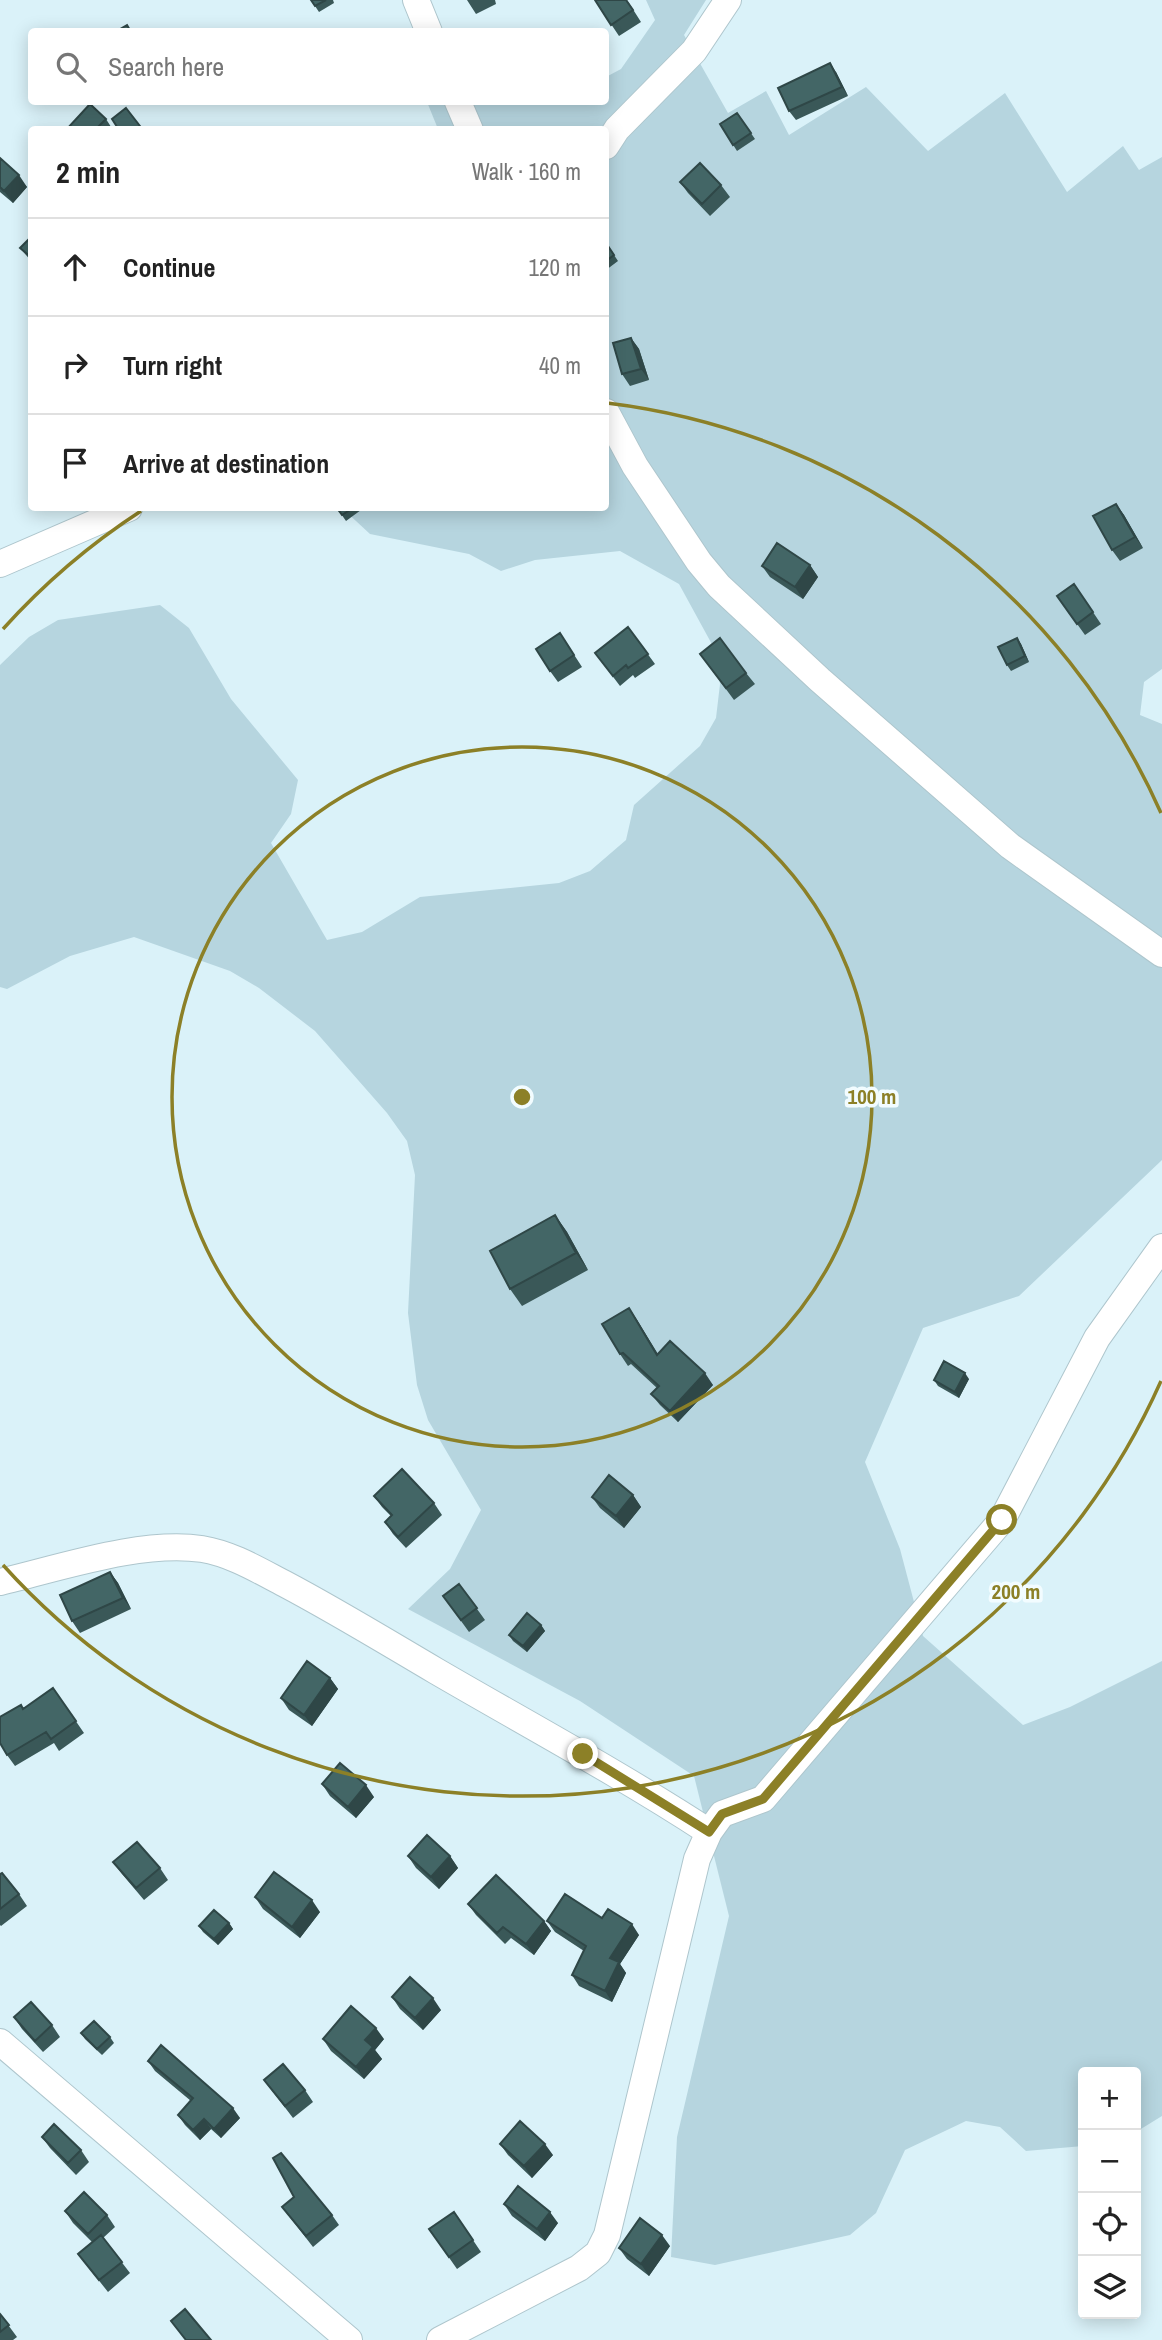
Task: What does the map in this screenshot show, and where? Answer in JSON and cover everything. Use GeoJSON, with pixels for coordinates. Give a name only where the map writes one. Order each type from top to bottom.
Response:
{"type":"FeatureCollection","features":[{"type":"Feature","properties":{"kind":"street"},"geometry":{"type":"LineString","coordinates":[[416,0],[427,28]]}},
{"type":"Feature","properties":{"kind":"street"},"geometry":{"type":"LineString","coordinates":[[609,141],[617,129],[694,51],[728,0]]}},
{"type":"Feature","properties":{"kind":"street"},"geometry":{"type":"LineString","coordinates":[[459,105],[468,126]]}},
{"type":"Feature","properties":{"kind":"street"},"geometry":{"type":"LineString","coordinates":[[609,417],[642,477],[699,562],[719,586],[820,680],[1010,846],[1162,954]]}},
{"type":"Feature","properties":{"kind":"street"},"geometry":{"type":"LineString","coordinates":[[0,564],[123,511]]}},
{"type":"Feature","properties":{"kind":"street"},"geometry":{"type":"LineString","coordinates":[[440,2340],[579,2268],[598,2253],[607,2235],[697,1859],[709,1832],[722,1814],[763,1799],[1002,1520],[1097,1338],[1162,1247]]}},
{"type":"Feature","properties":{"kind":"street"},"geometry":{"type":"LineString","coordinates":[[0,1582],[110,1556],[163,1547],[202,1549],[238,1559],[371,1631],[573,1748],[709,1832]]}},
{"type":"Feature","properties":{"kind":"street"},"geometry":{"type":"LineString","coordinates":[[0,2042],[349,2340]]}},
{"type":"Feature","properties":{"kind":"shaded area"},"geometry":{"type":"Polygon","coordinates":[[[646,0],[706,0],[684,35],[728,113],[766,91],[789,135],[866,87],[928,151],[1005,93],[1067,192],[1123,146],[1139,170],[1162,157],[1162,669],[1144,682],[1140,715],[1162,724],[1162,1160],[1019,1296],[923,1328],[865,1462],[900,1549],[923,1636],[1023,1725],[1070,1707],[1162,1661],[1162,2116],[1141,2129],[1141,2067],[1078,2067],[1078,2146],[1026,2151],[1000,2127],[966,2121],[905,2150],[876,2213],[850,2235],[715,2265],[671,2257],[677,2137],[729,1916],[694,1776],[580,1701],[408,1609],[450,1569],[481,1510],[428,1420],[417,1385],[408,1313],[415,1175],[407,1141],[387,1113],[315,1031],[259,988],[230,971],[134,937],[70,956],[7,989],[0,987],[0,665],[29,637],[58,620],[160,605],[189,628],[231,699],[298,780],[291,814],[271,843],[327,940],[362,932],[420,897],[559,883],[590,871],[626,840],[634,805],[700,746],[716,718],[720,684],[714,648],[679,584],[620,551],[535,560],[501,571],[469,554],[370,534],[345,511],[609,511],[609,126],[437,126],[428,105],[609,105],[609,75],[621,69],[655,20],[646,0]]]}},
{"type":"Feature","properties":{"kind":"building"},"geometry":{"type":"Polygon","coordinates":[[[311,0],[326,0],[315,6],[311,0]]]}},
{"type":"Feature","properties":{"kind":"building"},"geometry":{"type":"Polygon","coordinates":[[[595,0],[626,0],[633,10],[611,25],[595,0]]]}},
{"type":"Feature","properties":{"kind":"building"},"geometry":{"type":"Polygon","coordinates":[[[830,63],[842,87],[789,111],[778,88],[830,63]]]}},
{"type":"Feature","properties":{"kind":"building"},"geometry":{"type":"Polygon","coordinates":[[[89,105],[106,119],[99,126],[70,126],[89,105]]]}},
{"type":"Feature","properties":{"kind":"building"},"geometry":{"type":"Polygon","coordinates":[[[126,108],[140,126],[116,126],[112,119],[126,108]]]}},
{"type":"Feature","properties":{"kind":"building"},"geometry":{"type":"Polygon","coordinates":[[[737,113],[751,133],[733,145],[720,124],[737,113]]]}},
{"type":"Feature","properties":{"kind":"building"},"geometry":{"type":"Polygon","coordinates":[[[0,158],[19,175],[4,191],[0,187],[0,158]]]}},
{"type":"Feature","properties":{"kind":"building"},"geometry":{"type":"Polygon","coordinates":[[[700,163],[721,185],[702,204],[680,182],[700,163]]]}},
{"type":"Feature","properties":{"kind":"building"},"geometry":{"type":"Polygon","coordinates":[[[28,240],[28,255],[20,248],[28,240]]]}},
{"type":"Feature","properties":{"kind":"building"},"geometry":{"type":"Polygon","coordinates":[[[631,338],[641,369],[622,374],[613,343],[631,338]]]}},
{"type":"Feature","properties":{"kind":"building"},"geometry":{"type":"Polygon","coordinates":[[[1116,504],[1135,537],[1112,550],[1093,516],[1116,504]]]}},
{"type":"Feature","properties":{"kind":"building"},"geometry":{"type":"Polygon","coordinates":[[[777,543],[810,565],[795,587],[762,566],[777,543]]]}},
{"type":"Feature","properties":{"kind":"building"},"geometry":{"type":"Polygon","coordinates":[[[1074,584],[1093,612],[1077,624],[1057,596],[1074,584]]]}},
{"type":"Feature","properties":{"kind":"building"},"geometry":{"type":"Polygon","coordinates":[[[628,627],[648,654],[628,668],[626,665],[613,676],[595,653],[628,627]]]}},
{"type":"Feature","properties":{"kind":"building"},"geometry":{"type":"Polygon","coordinates":[[[560,633],[574,655],[550,671],[536,649],[560,633]]]}},
{"type":"Feature","properties":{"kind":"building"},"geometry":{"type":"Polygon","coordinates":[[[720,638],[746,673],[726,688],[700,654],[720,638]]]}},
{"type":"Feature","properties":{"kind":"building"},"geometry":{"type":"Polygon","coordinates":[[[1017,638],[1025,656],[1007,665],[998,647],[1017,638]]]}},
{"type":"Feature","properties":{"kind":"building"},"geometry":{"type":"Polygon","coordinates":[[[555,1215],[576,1253],[510,1289],[490,1251],[555,1215]]]}},
{"type":"Feature","properties":{"kind":"building"},"geometry":{"type":"Polygon","coordinates":[[[629,1308],[657,1355],[670,1341],[705,1373],[670,1411],[651,1394],[659,1386],[623,1353],[620,1354],[602,1324],[629,1308]]]}},
{"type":"Feature","properties":{"kind":"building"},"geometry":{"type":"Polygon","coordinates":[[[944,1361],[965,1373],[955,1392],[934,1380],[944,1361]]]}},
{"type":"Feature","properties":{"kind":"building"},"geometry":{"type":"Polygon","coordinates":[[[402,1469],[434,1503],[398,1537],[385,1522],[392,1515],[374,1496],[402,1469]]]}},
{"type":"Feature","properties":{"kind":"building"},"geometry":{"type":"Polygon","coordinates":[[[609,1475],[633,1495],[616,1516],[592,1497],[609,1475]]]}},
{"type":"Feature","properties":{"kind":"building"},"geometry":{"type":"Polygon","coordinates":[[[110,1572],[123,1598],[72,1621],[60,1595],[110,1572]]]}},
{"type":"Feature","properties":{"kind":"building"},"geometry":{"type":"Polygon","coordinates":[[[459,1584],[477,1608],[461,1620],[443,1596],[459,1584]]]}},
{"type":"Feature","properties":{"kind":"building"},"geometry":{"type":"Polygon","coordinates":[[[527,1613],[541,1625],[523,1646],[509,1635],[527,1613]]]}},
{"type":"Feature","properties":{"kind":"building"},"geometry":{"type":"Polygon","coordinates":[[[307,1661],[330,1678],[304,1715],[281,1698],[307,1661]]]}},
{"type":"Feature","properties":{"kind":"building"},"geometry":{"type":"Polygon","coordinates":[[[53,1688],[76,1721],[51,1739],[46,1732],[7,1755],[0,1743],[0,1717],[21,1705],[23,1709],[53,1688]]]}},
{"type":"Feature","properties":{"kind":"building"},"geometry":{"type":"Polygon","coordinates":[[[340,1763],[366,1785],[348,1807],[322,1784],[340,1763]]]}},
{"type":"Feature","properties":{"kind":"building"},"geometry":{"type":"Polygon","coordinates":[[[427,1835],[450,1856],[431,1877],[408,1856],[427,1835]]]}},
{"type":"Feature","properties":{"kind":"building"},"geometry":{"type":"Polygon","coordinates":[[[137,1842],[160,1868],[136,1888],[113,1862],[137,1842]]]}},
{"type":"Feature","properties":{"kind":"building"},"geometry":{"type":"Polygon","coordinates":[[[274,1872],[312,1900],[292,1927],[255,1897],[274,1872]]]}},
{"type":"Feature","properties":{"kind":"building"},"geometry":{"type":"Polygon","coordinates":[[[2,1873],[19,1894],[0,1909],[0,1874],[2,1873]]]}},
{"type":"Feature","properties":{"kind":"building"},"geometry":{"type":"Polygon","coordinates":[[[496,1875],[544,1921],[526,1944],[503,1927],[497,1933],[468,1904],[496,1875]]]}},
{"type":"Feature","properties":{"kind":"building"},"geometry":{"type":"Polygon","coordinates":[[[565,1894],[602,1918],[608,1909],[632,1924],[610,1958],[619,1962],[605,1991],[572,1975],[586,1946],[547,1921],[565,1894]]]}},
{"type":"Feature","properties":{"kind":"building"},"geometry":{"type":"Polygon","coordinates":[[[214,1910],[229,1923],[214,1939],[199,1926],[214,1910]]]}},
{"type":"Feature","properties":{"kind":"building"},"geometry":{"type":"Polygon","coordinates":[[[410,1977],[433,1998],[415,2018],[392,1997],[410,1977]]]}},
{"type":"Feature","properties":{"kind":"building"},"geometry":{"type":"Polygon","coordinates":[[[31,2002],[52,2025],[35,2041],[14,2017],[31,2002]]]}},
{"type":"Feature","properties":{"kind":"building"},"geometry":{"type":"Polygon","coordinates":[[[351,2006],[376,2028],[365,2040],[373,2047],[356,2067],[323,2039],[351,2006]]]}},
{"type":"Feature","properties":{"kind":"building"},"geometry":{"type":"Polygon","coordinates":[[[94,2021],[110,2037],[97,2049],[81,2033],[94,2021]]]}},
{"type":"Feature","properties":{"kind":"building"},"geometry":{"type":"Polygon","coordinates":[[[161,2045],[233,2108],[214,2129],[204,2119],[193,2130],[178,2115],[193,2098],[148,2061],[161,2045]]]}},
{"type":"Feature","properties":{"kind":"building"},"geometry":{"type":"Polygon","coordinates":[[[283,2064],[305,2090],[285,2106],[264,2080],[283,2064]]]}},
{"type":"Feature","properties":{"kind":"building"},"geometry":{"type":"Polygon","coordinates":[[[520,2121],[545,2144],[524,2166],[500,2144],[520,2121]]]}},
{"type":"Feature","properties":{"kind":"building"},"geometry":{"type":"Polygon","coordinates":[[[54,2124],[81,2150],[68,2163],[42,2137],[54,2124]]]}},
{"type":"Feature","properties":{"kind":"building"},"geometry":{"type":"Polygon","coordinates":[[[281,2153],[332,2215],[306,2236],[282,2207],[294,2197],[273,2158],[281,2153]]]}},
{"type":"Feature","properties":{"kind":"building"},"geometry":{"type":"Polygon","coordinates":[[[518,2186],[550,2212],[537,2229],[504,2204],[518,2186]]]}},
{"type":"Feature","properties":{"kind":"building"},"geometry":{"type":"Polygon","coordinates":[[[84,2192],[107,2215],[88,2234],[65,2211],[84,2192]]]}},
{"type":"Feature","properties":{"kind":"building"},"geometry":{"type":"Polygon","coordinates":[[[454,2212],[473,2240],[449,2257],[429,2229],[454,2212]]]}},
{"type":"Feature","properties":{"kind":"building"},"geometry":{"type":"Polygon","coordinates":[[[640,2218],[662,2235],[641,2264],[619,2248],[640,2218]]]}},
{"type":"Feature","properties":{"kind":"building"},"geometry":{"type":"Polygon","coordinates":[[[101,2235],[122,2262],[99,2280],[78,2254],[101,2235]]]}},
{"type":"Feature","properties":{"kind":"building"},"geometry":{"type":"Polygon","coordinates":[[[185,2309],[211,2340],[186,2340],[171,2321],[185,2309]]]}},
{"type":"Feature","properties":{"kind":"building"},"geometry":{"type":"Polygon","coordinates":[[[0,2314],[9,2325],[0,2332],[0,2314]]]}},
{"type":"Feature","properties":{"kind":"route"},"geometry":{"type":"LineString","coordinates":[[583,1754],[709,1832],[722,1814],[763,1799],[1002,1520]]}}]}
